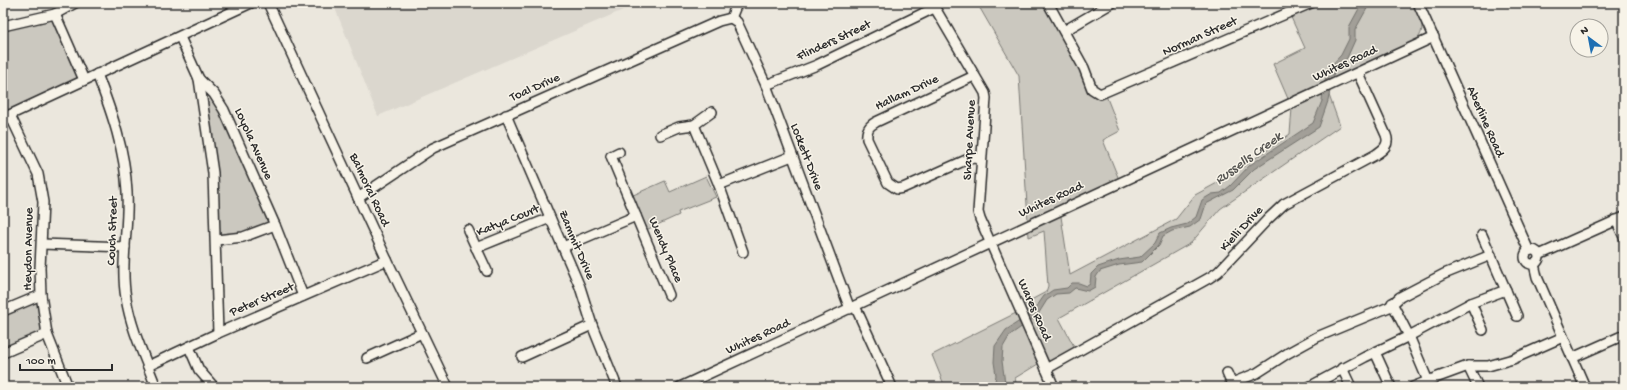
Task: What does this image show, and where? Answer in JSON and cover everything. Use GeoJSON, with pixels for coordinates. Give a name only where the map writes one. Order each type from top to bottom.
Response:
{"type":"FeatureCollection","features":[{"type":"Feature","properties":{"kind":"street"},"geometry":{"type":"LineString","coordinates":[[3,26],[55,14],[75,3]]}},
{"type":"Feature","properties":{"kind":"street"},"geometry":{"type":"LineString","coordinates":[[6,116],[251,3]]}},
{"type":"Feature","properties":{"kind":"street","name":"Balmoral Road"},"geometry":{"type":"LineString","coordinates":[[268,3],[387,260],[448,387]]}},
{"type":"Feature","properties":{"kind":"street"},"geometry":{"type":"LineString","coordinates":[[731,18],[736,6],[740,3]]}},
{"type":"Feature","properties":{"kind":"street"},"geometry":{"type":"LineString","coordinates":[[1048,3],[1064,31],[1112,3]]}},
{"type":"Feature","properties":{"kind":"street","name":"Norman Street"},"geometry":{"type":"LineString","coordinates":[[1064,31],[1084,68],[1092,89],[1100,94],[1311,3]]}},
{"type":"Feature","properties":{"kind":"street","name":"Aberline Road"},"geometry":{"type":"LineString","coordinates":[[1418,3],[1529,251]]}},
{"type":"Feature","properties":{"kind":"street","name":"Sharpe Avenue"},"geometry":{"type":"LineString","coordinates":[[933,6],[974,76],[981,85],[986,98],[978,212],[989,243]]}},
{"type":"Feature","properties":{"kind":"street","name":"Flinders Street"},"geometry":{"type":"LineString","coordinates":[[766,85],[817,64],[933,6]]}},
{"type":"Feature","properties":{"kind":"street"},"geometry":{"type":"LineString","coordinates":[[55,14],[84,80]]}},
{"type":"Feature","properties":{"kind":"street","name":"Toal Drive"},"geometry":{"type":"LineString","coordinates":[[358,198],[425,152],[719,21],[726,18],[731,18]]}},
{"type":"Feature","properties":{"kind":"street","name":"Lockett Drive"},"geometry":{"type":"LineString","coordinates":[[731,18],[737,22],[766,85],[792,156],[853,307],[892,387]]}},
{"type":"Feature","properties":{"kind":"street","name":"Loyola Avenue"},"geometry":{"type":"LineString","coordinates":[[180,37],[199,79],[213,173],[218,333]]}},
{"type":"Feature","properties":{"kind":"street","name":"Whites Road"},"geometry":{"type":"LineString","coordinates":[[680,387],[699,383],[853,307],[1434,37]]}},
{"type":"Feature","properties":{"kind":"street","name":"Kielli Drive"},"geometry":{"type":"LineString","coordinates":[[1046,369],[1214,275],[1284,204],[1382,150],[1386,146],[1388,140],[1358,73]]}},
{"type":"Feature","properties":{"kind":"street","name":"Couch Street"},"geometry":{"type":"LineString","coordinates":[[97,74],[113,117],[125,164],[128,221],[125,246],[124,284],[129,315],[156,387]]}},
{"type":"Feature","properties":{"kind":"street","name":"Hallam Drive"},"geometry":{"type":"LineString","coordinates":[[974,76],[876,122],[871,125],[867,133],[867,139],[888,183],[897,189],[903,188],[966,160],[974,158],[981,159]]}},
{"type":"Feature","properties":{"kind":"street","name":"Loyola Avenue"},"geometry":{"type":"LineString","coordinates":[[199,79],[214,94],[224,110],[275,225],[303,296]]}},
{"type":"Feature","properties":{"kind":"street"},"geometry":{"type":"LineString","coordinates":[[660,135],[679,127],[694,125],[712,112]]}},
{"type":"Feature","properties":{"kind":"street","name":"Zammit Drive"},"geometry":{"type":"LineString","coordinates":[[506,115],[580,287],[592,325],[617,387]]}},
{"type":"Feature","properties":{"kind":"street","name":"Heydon Avenue"},"geometry":{"type":"LineString","coordinates":[[6,116],[38,174],[43,202],[40,268],[41,295],[47,334],[68,387]]}},
{"type":"Feature","properties":{"kind":"street"},"geometry":{"type":"LineString","coordinates":[[694,125],[719,185],[743,252]]}},
{"type":"Feature","properties":{"kind":"street","name":"Wendy Place"},"geometry":{"type":"LineString","coordinates":[[611,156],[669,295]]}},
{"type":"Feature","properties":{"kind":"street"},"geometry":{"type":"LineString","coordinates":[[719,185],[792,156]]}},
{"type":"Feature","properties":{"kind":"street","name":"Wendy Place"},"geometry":{"type":"LineString","coordinates":[[563,246],[636,216]]}},
{"type":"Feature","properties":{"kind":"street","name":"Katya Court"},"geometry":{"type":"LineString","coordinates":[[476,248],[550,218]]}},
{"type":"Feature","properties":{"kind":"street"},"geometry":{"type":"LineString","coordinates":[[1539,255],[1620,218],[1624,237]]}},
{"type":"Feature","properties":{"kind":"street"},"geometry":{"type":"LineString","coordinates":[[216,240],[243,237],[275,225]]}},
{"type":"Feature","properties":{"kind":"street","name":"Katya Court"},"geometry":{"type":"LineString","coordinates":[[468,230],[487,271]]}},
{"type":"Feature","properties":{"kind":"street"},"geometry":{"type":"LineString","coordinates":[[1482,235],[1517,316]]}},
{"type":"Feature","properties":{"kind":"street","name":"Wares Road"},"geometry":{"type":"LineString","coordinates":[[989,243],[1054,387]]}},
{"type":"Feature","properties":{"kind":"street"},"geometry":{"type":"LineString","coordinates":[[42,244],[125,246]]}},
{"type":"Feature","properties":{"kind":"street"},"geometry":{"type":"LineString","coordinates":[[1534,264],[1527,263],[1524,259],[1525,254],[1533,250],[1539,255]]}},
{"type":"Feature","properties":{"kind":"street"},"geometry":{"type":"LineString","coordinates":[[1227,373],[1232,385],[1263,370],[1288,353],[1317,337],[1384,309],[1400,297],[1444,274],[1491,255]]}},
{"type":"Feature","properties":{"kind":"street"},"geometry":{"type":"LineString","coordinates":[[1534,264],[1539,259],[1539,255]]}},
{"type":"Feature","properties":{"kind":"street","name":"Peter Street"},"geometry":{"type":"LineString","coordinates":[[148,366],[218,333],[387,260]]}},
{"type":"Feature","properties":{"kind":"street"},"geometry":{"type":"LineString","coordinates":[[1534,264],[1537,277],[1584,387]]}},
{"type":"Feature","properties":{"kind":"street"},"geometry":{"type":"LineString","coordinates":[[1309,387],[1342,368],[1409,336],[1471,303],[1506,290]]}},
{"type":"Feature","properties":{"kind":"street"},"geometry":{"type":"LineString","coordinates":[[3,311],[41,295]]}},
{"type":"Feature","properties":{"kind":"street"},"geometry":{"type":"LineString","coordinates":[[1392,303],[1431,382]]}},
{"type":"Feature","properties":{"kind":"street"},"geometry":{"type":"LineString","coordinates":[[1471,303],[1483,330]]}},
{"type":"Feature","properties":{"kind":"street"},"geometry":{"type":"LineString","coordinates":[[522,357],[592,325]]}},
{"type":"Feature","properties":{"kind":"street"},"geometry":{"type":"LineString","coordinates":[[367,358],[422,333]]}},
{"type":"Feature","properties":{"kind":"street"},"geometry":{"type":"LineString","coordinates":[[3,353],[47,334]]}},
{"type":"Feature","properties":{"kind":"street"},"geometry":{"type":"LineString","coordinates":[[1572,358],[1624,335]]}},
{"type":"Feature","properties":{"kind":"street"},"geometry":{"type":"LineString","coordinates":[[1413,387],[1431,382],[1468,366],[1488,366],[1503,362],[1563,337]]}},
{"type":"Feature","properties":{"kind":"street"},"geometry":{"type":"LineString","coordinates":[[189,347],[199,370],[214,387]]}},
{"type":"Feature","properties":{"kind":"street"},"geometry":{"type":"LineString","coordinates":[[1375,352],[1391,387]]}},
{"type":"Feature","properties":{"kind":"street"},"geometry":{"type":"LineString","coordinates":[[1468,366],[1478,387]]}},
{"type":"Feature","properties":{"kind":"street"},"geometry":{"type":"LineString","coordinates":[[1342,368],[1350,387]]}},
{"type":"Feature","properties":{"kind":"shaded area"},"geometry":{"type":"Polygon","coordinates":[[[333,3],[639,3],[378,116],[333,3]]]}},
{"type":"Feature","properties":{"kind":"shaded area"},"geometry":{"type":"Polygon","coordinates":[[[977,3],[1043,3],[1075,59],[1088,90],[1105,93],[1120,131],[1103,140],[1120,182],[1060,210],[1070,275],[1176,219],[1195,195],[1230,176],[1290,134],[1292,108],[1273,64],[1305,48],[1289,13],[1311,3],[1413,3],[1420,18],[1422,27],[1420,36],[1416,41],[1325,84],[1340,126],[1220,209],[1191,243],[1059,318],[1076,350],[1045,367],[1043,361],[1015,378],[1017,387],[945,387],[932,355],[1020,311],[1018,307],[1046,292],[1048,286],[1044,231],[1029,237],[1019,76],[977,3]]]}},
{"type":"Feature","properties":{"kind":"shaded area"},"geometry":{"type":"Polygon","coordinates":[[[1362,3],[1370,3],[1355,30],[1355,40],[1347,58],[1334,71],[1328,101],[1319,127],[1254,169],[1233,190],[1206,204],[1201,219],[1190,227],[1172,231],[1163,236],[1159,245],[1142,262],[1119,265],[1100,271],[1096,277],[1095,287],[1088,291],[1075,288],[1069,293],[1056,294],[1047,300],[1037,316],[1010,335],[1003,347],[1002,361],[1005,383],[1003,387],[994,387],[996,375],[994,362],[995,346],[1006,330],[1032,313],[1044,296],[1053,290],[1067,288],[1072,283],[1079,283],[1087,286],[1090,284],[1091,274],[1098,267],[1119,260],[1140,257],[1155,243],[1160,233],[1171,228],[1187,224],[1196,217],[1202,200],[1212,194],[1221,193],[1230,186],[1250,165],[1313,123],[1322,101],[1323,89],[1328,69],[1341,55],[1349,39],[1349,27],[1362,3]]]}},
{"type":"Feature","properties":{"kind":"shaded area"},"geometry":{"type":"Polygon","coordinates":[[[55,14],[84,80],[10,115],[3,99],[3,26],[55,14]]]}},
{"type":"Feature","properties":{"kind":"shaded area"},"geometry":{"type":"Polygon","coordinates":[[[199,79],[214,94],[275,225],[216,240],[199,79]]]}},
{"type":"Feature","properties":{"kind":"shaded area"},"geometry":{"type":"Polygon","coordinates":[[[706,176],[716,197],[678,212],[679,215],[646,230],[631,196],[665,181],[670,192],[706,176]]]}},
{"type":"Feature","properties":{"kind":"shaded area"},"geometry":{"type":"Polygon","coordinates":[[[41,295],[47,334],[3,353],[3,311],[41,295]]]}},
{"type":"Feature","properties":{"kind":"water label","name":"Russells Creek"},"geometry":{"type":"Point","coordinates":[1249,159]}}]}
